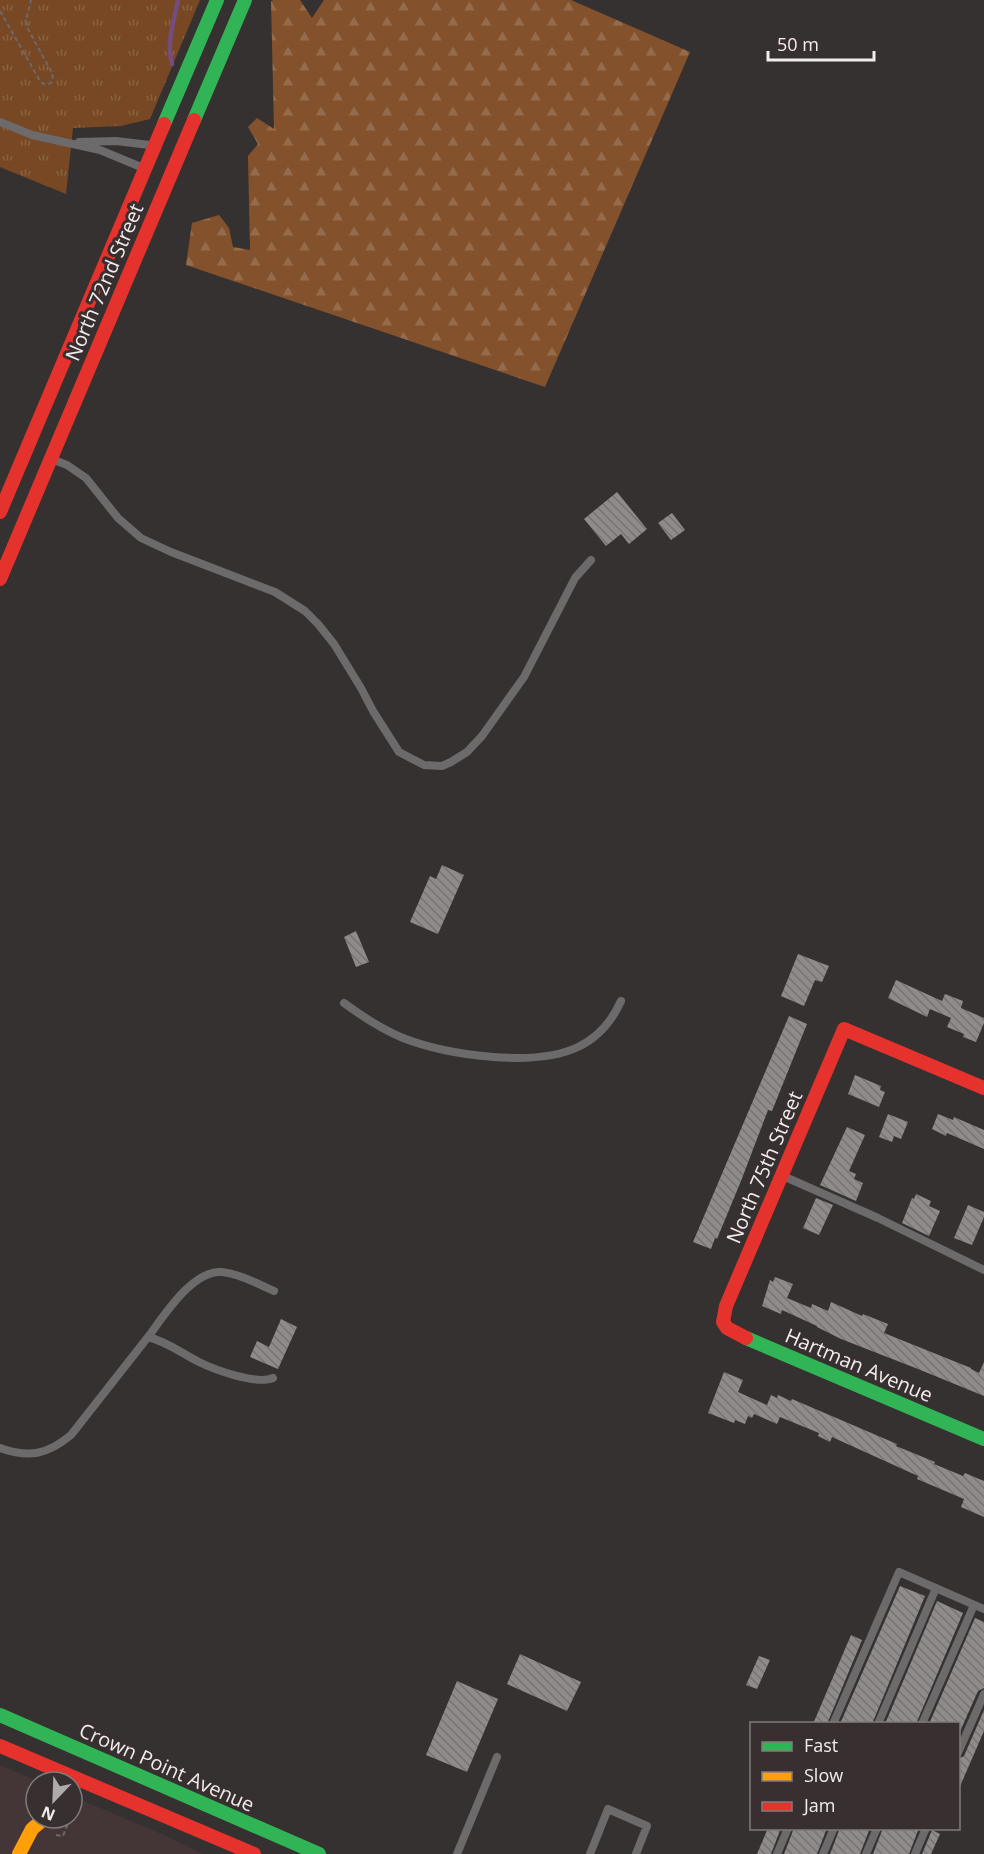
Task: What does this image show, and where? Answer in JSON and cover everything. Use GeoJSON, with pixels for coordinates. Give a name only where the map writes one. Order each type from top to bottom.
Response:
{"type":"FeatureCollection","features":[{"type":"Feature","properties":{"kind":"main road","name":"North 72nd Street"},"geometry":{"type":"LineString","coordinates":[[0,512],[167,151],[217,0]]}},
{"type":"Feature","properties":{"kind":"main road","name":"North 72nd Street"},"geometry":{"type":"LineString","coordinates":[[0,579],[51,459],[157,174],[245,0]]}},
{"type":"Feature","properties":{"kind":"main road","name":"North 75th Street"},"geometry":{"type":"LineString","coordinates":[[723,1322],[726,1306],[844,1029],[984,1088]]}},
{"type":"Feature","properties":{"kind":"main road","name":"Hartman Avenue"},"geometry":{"type":"LineString","coordinates":[[723,1322],[727,1328],[739,1335],[984,1439]]}},
{"type":"Feature","properties":{"kind":"main road","name":"Crown Point Avenue"},"geometry":{"type":"LineString","coordinates":[[0,1715],[319,1854]]}},
{"type":"Feature","properties":{"kind":"main road"},"geometry":{"type":"LineString","coordinates":[[0,1746],[254,1854]]}},
{"type":"Feature","properties":{"kind":"main road"},"geometry":{"type":"LineString","coordinates":[[19,1854],[31,1830]]}},
{"type":"Feature","properties":{"kind":"lane"},"geometry":{"type":"LineString","coordinates":[[0,122],[32,135],[99,150],[157,174]]}},
{"type":"Feature","properties":{"kind":"lane"},"geometry":{"type":"LineString","coordinates":[[67,142],[116,141],[167,151]]}},
{"type":"Feature","properties":{"kind":"lane"},"geometry":{"type":"LineString","coordinates":[[51,459],[67,465],[86,478],[118,518],[141,538],[275,592],[305,611],[334,644],[399,752],[424,765],[442,766],[451,762],[467,752],[482,736],[524,676],[575,578],[591,561]]}},
{"type":"Feature","properties":{"kind":"lane"},"geometry":{"type":"LineString","coordinates":[[344,1003],[383,1029],[419,1044],[442,1050],[502,1058],[552,1055],[580,1047],[605,1026],[621,1001]]}},
{"type":"Feature","properties":{"kind":"lane"},"geometry":{"type":"LineString","coordinates":[[782,1176],[887,1222],[984,1270]]}},
{"type":"Feature","properties":{"kind":"lane"},"geometry":{"type":"LineString","coordinates":[[0,1449],[21,1455],[43,1453],[71,1436],[148,1337],[184,1293],[201,1277],[211,1273],[230,1273],[274,1291]]}},
{"type":"Feature","properties":{"kind":"lane"},"geometry":{"type":"LineString","coordinates":[[148,1337],[169,1344],[212,1367],[263,1381],[273,1378]]}},
{"type":"Feature","properties":{"kind":"lane"},"geometry":{"type":"LineString","coordinates":[[835,1722],[898,1572],[984,1609]]}},
{"type":"Feature","properties":{"kind":"lane"},"geometry":{"type":"LineString","coordinates":[[879,1722],[936,1588]]}},
{"type":"Feature","properties":{"kind":"lane"},"geometry":{"type":"LineString","coordinates":[[923,1722],[974,1605]]}},
{"type":"Feature","properties":{"kind":"lane"},"geometry":{"type":"LineString","coordinates":[[960,1748],[984,1694]]}},
{"type":"Feature","properties":{"kind":"lane"},"geometry":{"type":"LineString","coordinates":[[458,1854],[497,1757]]}},
{"type":"Feature","properties":{"kind":"lane"},"geometry":{"type":"LineString","coordinates":[[590,1854],[608,1809],[647,1826],[636,1854]]}},
{"type":"Feature","properties":{"kind":"lane"},"geometry":{"type":"LineString","coordinates":[[777,1854],[787,1830]]}},
{"type":"Feature","properties":{"kind":"lane"},"geometry":{"type":"LineString","coordinates":[[823,1854],[833,1830]]}},
{"type":"Feature","properties":{"kind":"lane"},"geometry":{"type":"LineString","coordinates":[[866,1854],[876,1830]]}},
{"type":"Feature","properties":{"kind":"lane"},"geometry":{"type":"LineString","coordinates":[[915,1854],[925,1830]]}},
{"type":"Feature","properties":{"kind":"path"},"geometry":{"type":"LineString","coordinates":[[0,11],[40,81],[47,85],[53,79],[52,73],[28,29],[26,20],[31,0]]}},
{"type":"Feature","properties":{"kind":"path"},"geometry":{"type":"LineString","coordinates":[[63,1836],[65,1830]]}},
{"type":"Feature","properties":{"kind":"shaded area"},"geometry":{"type":"Polygon","coordinates":[[[0,1765],[24,1775],[24,1830],[84,1830],[84,1801],[203,1854],[0,1854],[0,1765]]]}},
{"type":"Feature","properties":{"kind":"green space"},"geometry":{"type":"Polygon","coordinates":[[[0,0],[200,0],[150,119],[121,126],[73,128],[66,194],[0,167],[0,0]]]}},
{"type":"Feature","properties":{"kind":"green space"},"geometry":{"type":"Polygon","coordinates":[[[300,0],[312,18],[324,0],[571,0],[690,52],[545,387],[186,265],[192,223],[219,215],[229,228],[233,247],[250,250],[248,156],[258,144],[248,127],[257,118],[274,129],[271,1],[300,0]]]}},
{"type":"Feature","properties":{"kind":"building"},"geometry":{"type":"Polygon","coordinates":[[[617,492],[647,529],[629,544],[621,534],[606,546],[584,519],[617,492]]]}},
{"type":"Feature","properties":{"kind":"building"},"geometry":{"type":"Polygon","coordinates":[[[672,513],[685,530],[671,540],[658,523],[672,513]]]}},
{"type":"Feature","properties":{"kind":"building"},"geometry":{"type":"Polygon","coordinates":[[[442,865],[464,875],[438,934],[410,922],[430,876],[436,879],[442,865]]]}},
{"type":"Feature","properties":{"kind":"building"},"geometry":{"type":"Polygon","coordinates":[[[356,931],[369,962],[356,967],[344,937],[356,931]]]}},
{"type":"Feature","properties":{"kind":"building"},"geometry":{"type":"Polygon","coordinates":[[[798,954],[829,966],[822,982],[815,980],[804,1006],[781,996],[798,954]]]}},
{"type":"Feature","properties":{"kind":"building"},"geometry":{"type":"Polygon","coordinates":[[[896,980],[942,1001],[945,994],[963,1001],[961,1008],[984,1018],[976,1042],[947,1027],[951,1018],[930,1009],[927,1017],[888,998],[896,980]]]}},
{"type":"Feature","properties":{"kind":"building"},"geometry":{"type":"Polygon","coordinates":[[[789,1016],[807,1024],[772,1111],[768,1110],[741,1181],[711,1249],[693,1242],[789,1016]]]}},
{"type":"Feature","properties":{"kind":"building"},"geometry":{"type":"Polygon","coordinates":[[[855,1075],[881,1086],[880,1090],[885,1092],[879,1107],[848,1094],[855,1075]]]}},
{"type":"Feature","properties":{"kind":"building"},"geometry":{"type":"Polygon","coordinates":[[[888,1114],[908,1122],[901,1139],[894,1136],[892,1142],[879,1137],[888,1114]]]}},
{"type":"Feature","properties":{"kind":"building"},"geometry":{"type":"Polygon","coordinates":[[[938,1114],[953,1120],[954,1117],[984,1130],[984,1149],[932,1129],[938,1114]]]}},
{"type":"Feature","properties":{"kind":"building"},"geometry":{"type":"Polygon","coordinates":[[[847,1127],[865,1135],[849,1171],[856,1174],[854,1179],[863,1183],[856,1201],[820,1185],[847,1127]]]}},
{"type":"Feature","properties":{"kind":"building"},"geometry":{"type":"Polygon","coordinates":[[[916,1194],[931,1201],[929,1206],[940,1211],[929,1236],[902,1223],[912,1198],[914,1199],[916,1194]]]}},
{"type":"Feature","properties":{"kind":"building"},"geometry":{"type":"Polygon","coordinates":[[[816,1198],[833,1205],[819,1235],[803,1228],[816,1198]]]}},
{"type":"Feature","properties":{"kind":"building"},"geometry":{"type":"Polygon","coordinates":[[[968,1205],[984,1212],[972,1245],[954,1238],[968,1205]]]}},
{"type":"Feature","properties":{"kind":"building"},"geometry":{"type":"Polygon","coordinates":[[[775,1277],[793,1284],[787,1298],[811,1308],[812,1304],[828,1311],[831,1302],[862,1316],[863,1314],[888,1324],[884,1333],[979,1373],[984,1362],[984,1396],[841,1339],[782,1310],[781,1314],[762,1306],[770,1280],[773,1282],[775,1277]]]}},
{"type":"Feature","properties":{"kind":"building"},"geometry":{"type":"Polygon","coordinates":[[[281,1319],[297,1327],[278,1369],[250,1357],[257,1341],[269,1347],[281,1319]]]}},
{"type":"Feature","properties":{"kind":"building"},"geometry":{"type":"Polygon","coordinates":[[[724,1372],[743,1380],[738,1392],[767,1405],[771,1395],[777,1398],[778,1395],[791,1401],[792,1399],[897,1444],[896,1446],[935,1462],[934,1464],[963,1476],[965,1473],[984,1481],[984,1517],[961,1507],[964,1499],[917,1479],[918,1476],[832,1437],[830,1442],[818,1436],[819,1433],[780,1417],[777,1424],[754,1414],[752,1418],[748,1416],[745,1424],[735,1420],[734,1423],[708,1413],[724,1372]]]}},
{"type":"Feature","properties":{"kind":"building"},"geometry":{"type":"Polygon","coordinates":[[[900,1586],[925,1596],[873,1722],[841,1722],[900,1586]]]}},
{"type":"Feature","properties":{"kind":"building"},"geometry":{"type":"Polygon","coordinates":[[[937,1601],[963,1613],[917,1722],[886,1722],[937,1601]]]}},
{"type":"Feature","properties":{"kind":"building"},"geometry":{"type":"Polygon","coordinates":[[[975,1618],[984,1622],[984,1688],[978,1691],[960,1732],[960,1722],[930,1722],[975,1618]]]}},
{"type":"Feature","properties":{"kind":"building"},"geometry":{"type":"Polygon","coordinates":[[[851,1635],[862,1640],[828,1722],[814,1722],[851,1635]]]}},
{"type":"Feature","properties":{"kind":"building"},"geometry":{"type":"Polygon","coordinates":[[[520,1654],[581,1682],[567,1711],[507,1684],[520,1654]]]}},
{"type":"Feature","properties":{"kind":"building"},"geometry":{"type":"Polygon","coordinates":[[[759,1656],[770,1660],[757,1689],[746,1685],[759,1656]]]}},
{"type":"Feature","properties":{"kind":"building"},"geometry":{"type":"Polygon","coordinates":[[[457,1681],[498,1699],[467,1772],[426,1755],[457,1681]]]}},
{"type":"Feature","properties":{"kind":"building"},"geometry":{"type":"Polygon","coordinates":[[[984,1710],[984,1731],[960,1786],[960,1758],[964,1756],[984,1710]]]}},
{"type":"Feature","properties":{"kind":"building"},"geometry":{"type":"Polygon","coordinates":[[[767,1830],[780,1830],[771,1854],[757,1854],[767,1830]]]}},
{"type":"Feature","properties":{"kind":"building"},"geometry":{"type":"Polygon","coordinates":[[[793,1830],[826,1830],[817,1854],[784,1854],[793,1830]]]}},
{"type":"Feature","properties":{"kind":"building"},"geometry":{"type":"Polygon","coordinates":[[[839,1830],[869,1830],[860,1854],[830,1854],[839,1830]]]}},
{"type":"Feature","properties":{"kind":"building"},"geometry":{"type":"Polygon","coordinates":[[[882,1830],[918,1830],[909,1854],[873,1854],[882,1830]]]}},
{"type":"Feature","properties":{"kind":"building"},"geometry":{"type":"Polygon","coordinates":[[[932,1830],[940,1834],[931,1854],[922,1854],[932,1830]]]}},
{"type":"Feature","properties":{"kind":"waterway"},"geometry":{"type":"LineString","coordinates":[[172,64],[170,40],[178,0]]}},
{"type":"Feature","properties":{"kind":"traffic: fast"},"geometry":{"type":"LineString","coordinates":[[164,124],[217,0]]}},
{"type":"Feature","properties":{"kind":"traffic: fast"},"geometry":{"type":"LineString","coordinates":[[194,120],[245,0]]}},
{"type":"Feature","properties":{"kind":"traffic: fast"},"geometry":{"type":"LineString","coordinates":[[746,1338],[984,1439]]}},
{"type":"Feature","properties":{"kind":"traffic: fast"},"geometry":{"type":"LineString","coordinates":[[0,1715],[319,1854]]}},
{"type":"Feature","properties":{"kind":"traffic: slow"},"geometry":{"type":"LineString","coordinates":[[19,1854],[31,1830]]}},
{"type":"Feature","properties":{"kind":"traffic: jam"},"geometry":{"type":"LineString","coordinates":[[0,579],[194,120]]}},
{"type":"Feature","properties":{"kind":"traffic: jam"},"geometry":{"type":"LineString","coordinates":[[0,512],[164,124]]}},
{"type":"Feature","properties":{"kind":"traffic: jam"},"geometry":{"type":"LineString","coordinates":[[746,1338],[727,1328],[723,1322],[726,1306],[844,1029],[984,1088]]}},
{"type":"Feature","properties":{"kind":"traffic: jam"},"geometry":{"type":"LineString","coordinates":[[0,1746],[254,1854]]}}]}
